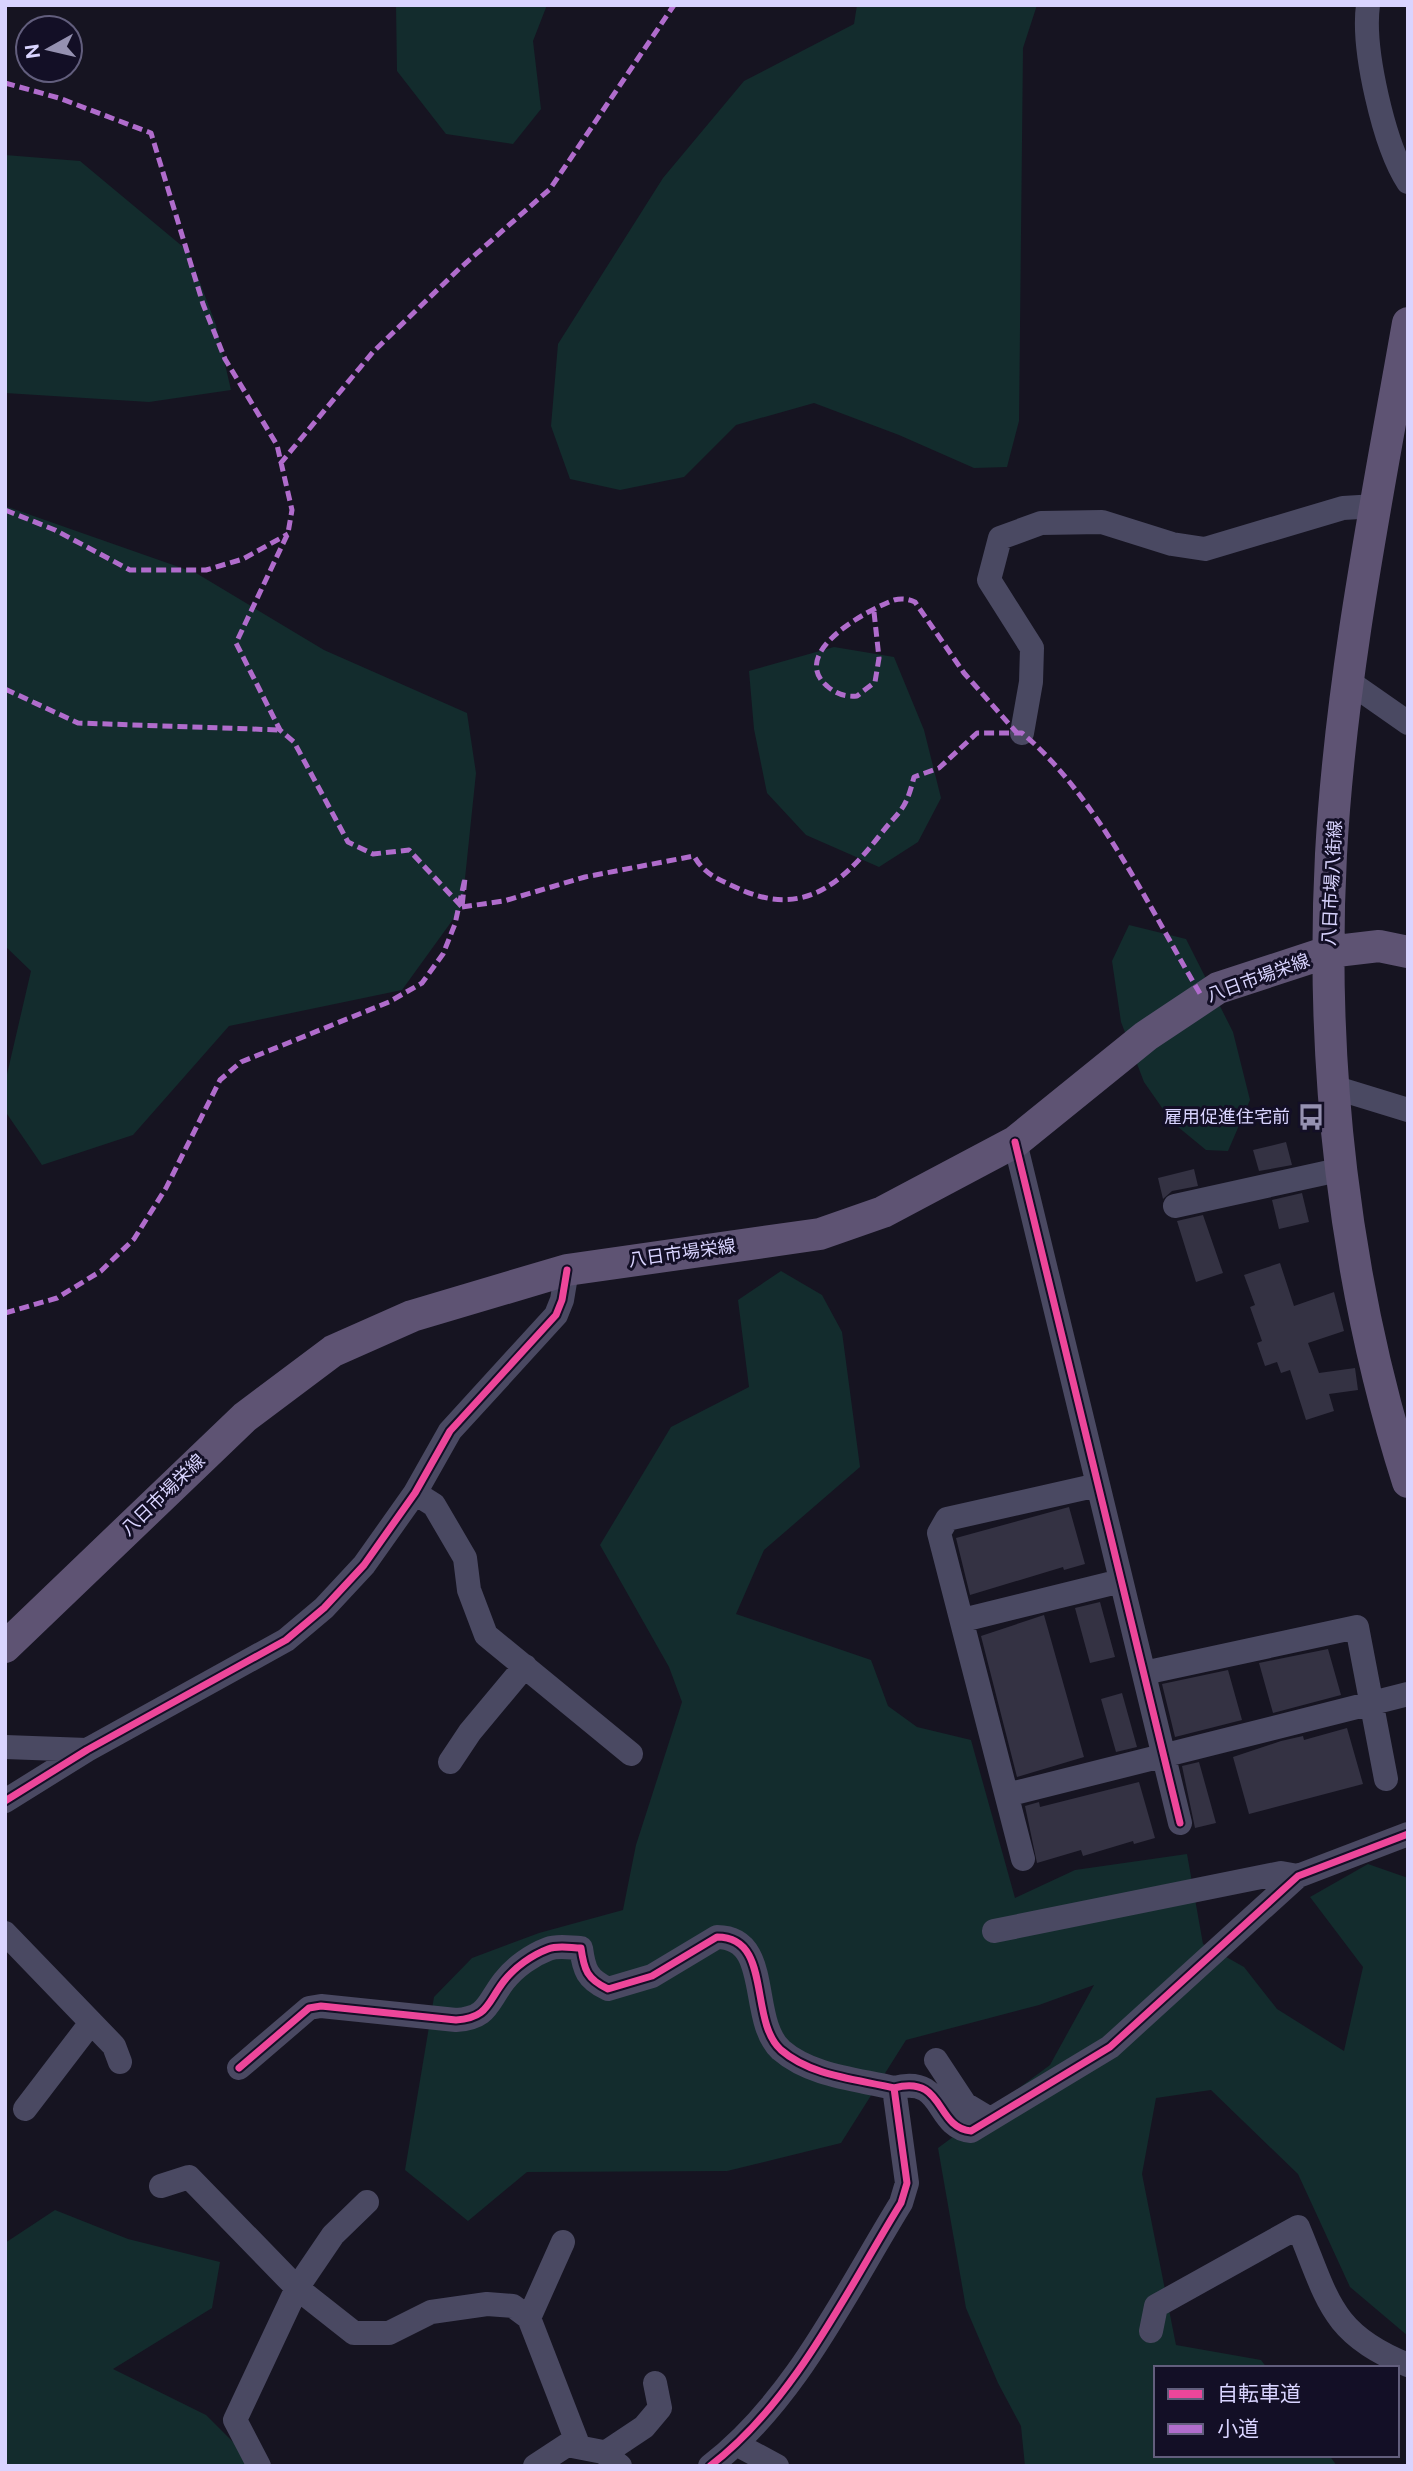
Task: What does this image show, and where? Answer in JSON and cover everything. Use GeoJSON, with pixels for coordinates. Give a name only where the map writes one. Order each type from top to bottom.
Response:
{"type":"FeatureCollection","features":[{"type":"Feature","properties":{"kind":"main road","name":"八日市場八街線"},"geometry":{"type":"LineString","coordinates":[[1408,323],[1348,681],[1331,852],[1328,952],[1333,1087],[1343,1170],[1372,1353],[1408,1482]]}},
{"type":"Feature","properties":{"kind":"main road","name":"八日市場栄線"},"geometry":{"type":"LineString","coordinates":[[5,1647],[245,1417],[333,1351],[412,1316],[567,1270],[820,1234],[883,1212],[1014,1142],[1100,1071],[1202,997],[1268,970],[1328,952],[1379,946],[1408,952]]}},
{"type":"Feature","properties":{"kind":"street"},"geometry":{"type":"LineString","coordinates":[[1368,5],[1366,44],[1395,162],[1408,182]]}},
{"type":"Feature","properties":{"kind":"street"},"geometry":{"type":"LineString","coordinates":[[1022,733],[1031,682],[1032,649],[989,580],[1000,538],[1041,523],[1102,522],[1172,544],[1205,549],[1343,508],[1376,506]]}},
{"type":"Feature","properties":{"kind":"street"},"geometry":{"type":"LineString","coordinates":[[1348,681],[1408,723]]}},
{"type":"Feature","properties":{"kind":"street"},"geometry":{"type":"LineString","coordinates":[[1333,1087],[1408,1110]]}},
{"type":"Feature","properties":{"kind":"street"},"geometry":{"type":"LineString","coordinates":[[1014,1142],[1180,1823]]}},
{"type":"Feature","properties":{"kind":"street"},"geometry":{"type":"LineString","coordinates":[[1175,1206],[1343,1170]]}},
{"type":"Feature","properties":{"kind":"street"},"geometry":{"type":"LineString","coordinates":[[5,1801],[87,1750],[286,1640],[324,1608],[364,1565],[415,1493],[450,1430],[556,1315],[562,1300],[567,1270]]}},
{"type":"Feature","properties":{"kind":"street"},"geometry":{"type":"LineString","coordinates":[[1023,1859],[939,1533],[947,1519],[1098,1485]]}},
{"type":"Feature","properties":{"kind":"street"},"geometry":{"type":"LineString","coordinates":[[415,1493],[434,1505],[465,1558],[469,1590],[486,1635],[631,1754]]}},
{"type":"Feature","properties":{"kind":"street"},"geometry":{"type":"LineString","coordinates":[[963,1620],[1122,1581]]}},
{"type":"Feature","properties":{"kind":"street"},"geometry":{"type":"LineString","coordinates":[[1144,1673],[1357,1627],[1386,1779]]}},
{"type":"Feature","properties":{"kind":"street"},"geometry":{"type":"LineString","coordinates":[[450,1762],[470,1732],[525,1666]]}},
{"type":"Feature","properties":{"kind":"street"},"geometry":{"type":"LineString","coordinates":[[1007,1795],[1408,1694]]}},
{"type":"Feature","properties":{"kind":"street"},"geometry":{"type":"LineString","coordinates":[[5,1747],[87,1750]]}},
{"type":"Feature","properties":{"kind":"street"},"geometry":{"type":"LineString","coordinates":[[239,2068],[309,2008],[321,2006],[456,2021],[472,2019],[485,2011],[505,1980],[525,1961],[551,1947],[581,1948],[583,1963],[592,1981],[608,1989],[652,1976],[717,1937],[729,1937],[740,1942],[749,1952],[768,2029],[779,2048],[817,2070],[894,2088],[912,2083],[921,2085],[964,2130],[971,2131],[1110,2047],[1298,1876],[1406,1838]]}},
{"type":"Feature","properties":{"kind":"street"},"geometry":{"type":"LineString","coordinates":[[994,1931],[1281,1873],[1298,1876]]}},
{"type":"Feature","properties":{"kind":"street"},"geometry":{"type":"LineString","coordinates":[[5,1933],[114,2046],[120,2062]]}},
{"type":"Feature","properties":{"kind":"street"},"geometry":{"type":"LineString","coordinates":[[25,2109],[90,2024]]}},
{"type":"Feature","properties":{"kind":"street"},"geometry":{"type":"LineString","coordinates":[[936,2060],[965,2104],[990,2119]]}},
{"type":"Feature","properties":{"kind":"street"},"geometry":{"type":"LineString","coordinates":[[710,2466],[736,2444],[782,2397],[901,2203],[907,2183],[894,2088]]}},
{"type":"Feature","properties":{"kind":"street"},"geometry":{"type":"LineString","coordinates":[[161,2186],[189,2177],[297,2288],[354,2333],[389,2333],[431,2312],[487,2304],[513,2306],[529,2318],[579,2447]]}},
{"type":"Feature","properties":{"kind":"street"},"geometry":{"type":"LineString","coordinates":[[259,2466],[235,2420],[297,2288],[333,2235],[367,2202]]}},
{"type":"Feature","properties":{"kind":"street"},"geometry":{"type":"LineString","coordinates":[[1151,2331],[1156,2306],[1298,2227],[1335,2315],[1353,2336],[1382,2355],[1408,2365]]}},
{"type":"Feature","properties":{"kind":"street"},"geometry":{"type":"LineString","coordinates":[[529,2318],[563,2242]]}},
{"type":"Feature","properties":{"kind":"street"},"geometry":{"type":"LineString","coordinates":[[535,2466],[567,2445],[612,2460],[660,2408],[655,2383]]}},
{"type":"Feature","properties":{"kind":"street"},"geometry":{"type":"LineString","coordinates":[[736,2444],[777,2466]]}},
{"type":"Feature","properties":{"kind":"green space"},"geometry":{"type":"Polygon","coordinates":[[[396,5],[547,5],[533,41],[541,109],[513,144],[446,134],[397,71],[396,5]]]}},
{"type":"Feature","properties":{"kind":"green space"},"geometry":{"type":"Polygon","coordinates":[[[857,5],[1037,5],[1023,48],[1019,421],[1007,467],[974,468],[899,435],[814,403],[736,425],[684,477],[620,490],[570,479],[551,426],[558,344],[663,178],[744,81],[854,24],[857,5]]]}},
{"type":"Feature","properties":{"kind":"green space"},"geometry":{"type":"Polygon","coordinates":[[[5,155],[80,161],[188,251],[216,325],[231,390],[149,402],[5,393],[5,155]]]}},
{"type":"Feature","properties":{"kind":"green space"},"geometry":{"type":"Polygon","coordinates":[[[5,506],[196,573],[324,650],[467,713],[476,773],[462,907],[402,990],[229,1026],[133,1135],[42,1165],[5,1111],[5,1083],[31,971],[5,946],[5,506]]]}},
{"type":"Feature","properties":{"kind":"green space"},"geometry":{"type":"Polygon","coordinates":[[[834,647],[894,657],[924,730],[941,798],[918,842],[879,867],[806,835],[767,793],[754,729],[749,671],[834,647]]]}},
{"type":"Feature","properties":{"kind":"green space"},"geometry":{"type":"Polygon","coordinates":[[[1129,925],[1186,939],[1233,1032],[1250,1100],[1228,1151],[1206,1150],[1172,1122],[1144,1082],[1121,1022],[1112,961],[1129,925]]]}},
{"type":"Feature","properties":{"kind":"green space"},"geometry":{"type":"Polygon","coordinates":[[[781,1271],[822,1295],[842,1332],[860,1467],[764,1550],[736,1614],[871,1660],[888,1706],[917,1727],[971,1740],[1015,1898],[1075,1870],[1187,1854],[1203,1944],[1244,1967],[1277,2009],[1344,2051],[1363,1967],[1310,1897],[1368,1864],[1408,1878],[1408,2336],[1350,2287],[1298,2174],[1211,2090],[1156,2098],[1142,2174],[1176,2345],[1261,2360],[1266,2366],[1154,2366],[1154,2457],[1330,2457],[1337,2466],[1025,2466],[1021,2426],[998,2383],[966,2308],[938,2148],[1050,2065],[1094,1985],[1039,2005],[906,2040],[841,2143],[727,2171],[527,2172],[468,2221],[405,2170],[434,1997],[472,1958],[539,1933],[623,1910],[636,1845],[682,1702],[669,1667],[600,1545],[671,1427],[749,1387],[738,1300],[781,1271]]]}},
{"type":"Feature","properties":{"kind":"green space"},"geometry":{"type":"Polygon","coordinates":[[[55,2210],[128,2239],[220,2262],[212,2308],[113,2369],[206,2415],[248,2457],[262,2466],[5,2466],[5,2243],[55,2210]]]}},
{"type":"Feature","properties":{"kind":"building"},"geometry":{"type":"Polygon","coordinates":[[[1286,1142],[1292,1165],[1259,1171],[1253,1150],[1286,1142]]]}},
{"type":"Feature","properties":{"kind":"building"},"geometry":{"type":"Polygon","coordinates":[[[1194,1169],[1198,1186],[1172,1191],[1163,1199],[1158,1178],[1194,1169]]]}},
{"type":"Feature","properties":{"kind":"building"},"geometry":{"type":"Polygon","coordinates":[[[1302,1193],[1309,1222],[1279,1229],[1272,1200],[1302,1193]]]}},
{"type":"Feature","properties":{"kind":"building"},"geometry":{"type":"Polygon","coordinates":[[[1203,1215],[1223,1273],[1196,1282],[1177,1221],[1203,1215]]]}},
{"type":"Feature","properties":{"kind":"building"},"geometry":{"type":"Polygon","coordinates":[[[1280,1263],[1294,1306],[1334,1292],[1344,1331],[1308,1343],[1319,1373],[1355,1368],[1358,1390],[1329,1394],[1334,1411],[1306,1420],[1290,1370],[1281,1373],[1277,1362],[1265,1366],[1257,1343],[1262,1341],[1250,1307],[1255,1305],[1244,1275],[1280,1263]]]}},
{"type":"Feature","properties":{"kind":"building"},"geometry":{"type":"Polygon","coordinates":[[[1069,1507],[1085,1564],[1064,1570],[1063,1567],[970,1595],[956,1538],[1069,1507]]]}},
{"type":"Feature","properties":{"kind":"building"},"geometry":{"type":"Polygon","coordinates":[[[1100,1602],[1115,1657],[1090,1663],[1075,1608],[1100,1602]]]}},
{"type":"Feature","properties":{"kind":"building"},"geometry":{"type":"Polygon","coordinates":[[[1044,1615],[1084,1757],[1017,1777],[981,1636],[1044,1615]]]}},
{"type":"Feature","properties":{"kind":"building"},"geometry":{"type":"Polygon","coordinates":[[[1328,1649],[1341,1695],[1273,1713],[1259,1663],[1328,1649]]]}},
{"type":"Feature","properties":{"kind":"building"},"geometry":{"type":"Polygon","coordinates":[[[1228,1670],[1242,1720],[1175,1737],[1162,1684],[1228,1670]]]}},
{"type":"Feature","properties":{"kind":"building"},"geometry":{"type":"Polygon","coordinates":[[[1122,1693],[1137,1747],[1116,1752],[1101,1699],[1122,1693]]]}},
{"type":"Feature","properties":{"kind":"building"},"geometry":{"type":"Polygon","coordinates":[[[1347,1728],[1363,1784],[1249,1814],[1233,1757],[1281,1741],[1303,1736],[1304,1740],[1347,1728]]]}},
{"type":"Feature","properties":{"kind":"building"},"geometry":{"type":"Polygon","coordinates":[[[1199,1762],[1216,1823],[1195,1828],[1182,1766],[1199,1762]]]}},
{"type":"Feature","properties":{"kind":"building"},"geometry":{"type":"Polygon","coordinates":[[[1139,1782],[1155,1838],[1134,1844],[1133,1841],[1083,1856],[1081,1850],[1037,1863],[1025,1806],[1039,1802],[1040,1807],[1139,1782]]]}},
{"type":"Feature","properties":{"kind":"marked path"},"geometry":{"type":"LineString","coordinates":[[280,464],[373,352],[459,269],[550,189],[674,5]]}},
{"type":"Feature","properties":{"kind":"marked path"},"geometry":{"type":"LineString","coordinates":[[5,83],[59,98],[151,133],[203,304],[225,359],[277,445],[292,510],[288,533],[236,643],[280,730],[294,742],[348,842],[373,854],[409,850],[462,907]]}},
{"type":"Feature","properties":{"kind":"marked path"},"geometry":{"type":"LineString","coordinates":[[5,510],[55,530],[130,570],[206,570],[243,559],[288,534]]}},
{"type":"Feature","properties":{"kind":"marked path"},"geometry":{"type":"LineString","coordinates":[[874,612],[879,658],[875,682],[857,696],[841,694],[827,686],[818,673],[817,660],[836,634],[882,605],[894,600],[907,600],[915,602],[964,673],[1017,733]]}},
{"type":"Feature","properties":{"kind":"marked path"},"geometry":{"type":"LineString","coordinates":[[5,689],[78,723],[280,730]]}},
{"type":"Feature","properties":{"kind":"marked path"},"geometry":{"type":"LineString","coordinates":[[462,907],[504,901],[585,877],[694,856],[707,872],[735,887],[780,900],[799,898],[817,892],[850,869],[901,810],[908,798],[914,777],[939,768],[977,733],[1022,733],[1075,789],[1099,822],[1202,997]]}},
{"type":"Feature","properties":{"kind":"marked path"},"geometry":{"type":"LineString","coordinates":[[5,1313],[57,1298],[101,1271],[134,1239],[166,1188],[220,1080],[241,1062],[389,1002],[422,983],[443,954],[455,924],[465,878],[462,907]]}},
{"type":"Feature","properties":{"kind":"cycle path"},"geometry":{"type":"LineString","coordinates":[[1015,1142],[1180,1823]]}},
{"type":"Feature","properties":{"kind":"cycle path"},"geometry":{"type":"LineString","coordinates":[[5,1801],[87,1750],[286,1640],[324,1608],[364,1565],[415,1493],[450,1431],[556,1315],[562,1300],[567,1270]]}},
{"type":"Feature","properties":{"kind":"cycle path"},"geometry":{"type":"LineString","coordinates":[[710,2466],[740,2440],[793,2378],[817,2344],[901,2203],[907,2183],[894,2088],[922,2088],[931,2095],[951,2121],[959,2128],[971,2131],[1110,2047],[1298,1876],[1408,1834]]}},
{"type":"Feature","properties":{"kind":"cycle path"},"geometry":{"type":"LineString","coordinates":[[239,2068],[309,2008],[321,2006],[467,2019],[486,2008],[504,1981],[519,1966],[548,1949],[581,1948],[588,1973],[608,1989],[652,1976],[717,1937],[734,1941],[746,1950],[758,1982],[765,2020],[771,2037],[781,2050],[793,2059],[820,2071],[894,2088]]}},
{"type":"Feature","properties":{"kind":"place","name":"雇用促進住宅前"},"geometry":{"type":"Point","coordinates":[1311,1117]}}]}
